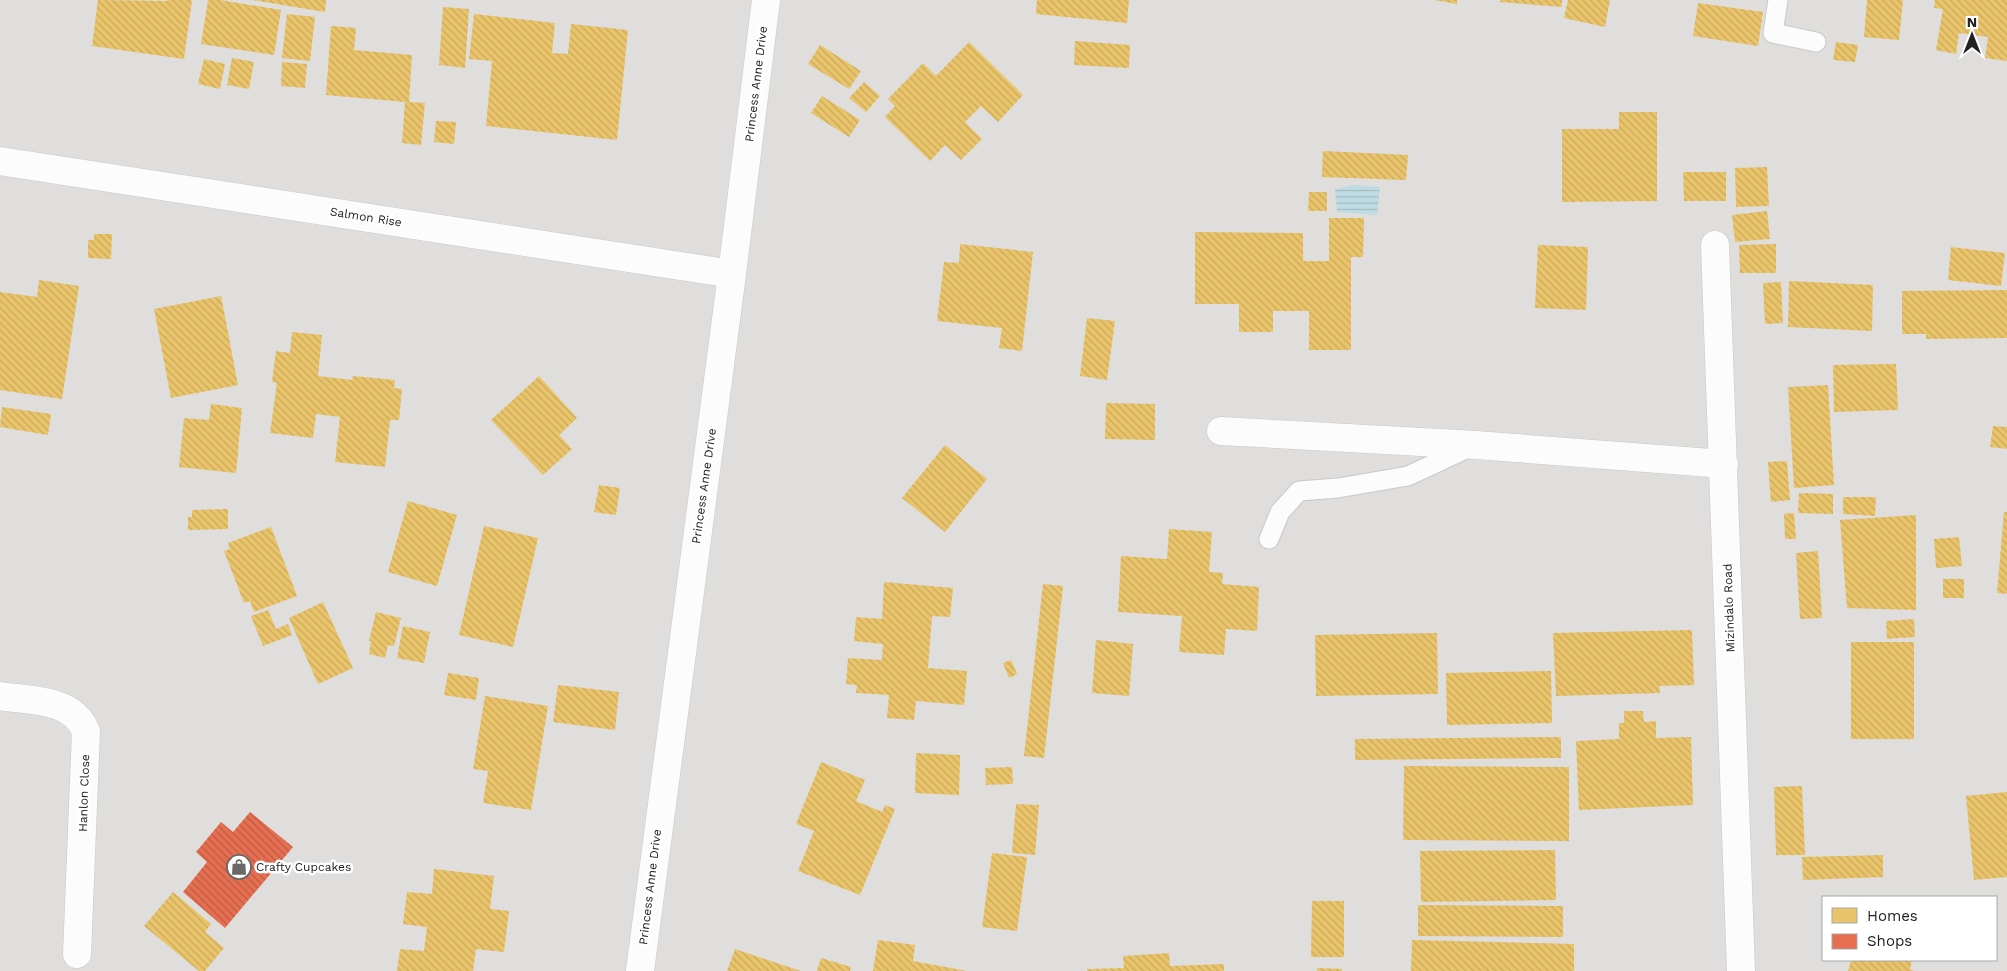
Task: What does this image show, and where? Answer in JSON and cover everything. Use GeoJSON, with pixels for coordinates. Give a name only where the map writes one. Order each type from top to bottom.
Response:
{"type":"FeatureCollection","features":[{"type":"Feature","properties":{"kind":"street","name":"Princess Anne Drive"},"geometry":{"type":"LineString","coordinates":[[640,971],[732,274],[766,0]]}},
{"type":"Feature","properties":{"kind":"street","name":"Salmon Rise"},"geometry":{"type":"LineString","coordinates":[[0,161],[732,274]]}},
{"type":"Feature","properties":{"kind":"street","name":"Mizindalo Road"},"geometry":{"type":"LineString","coordinates":[[1715,245],[1741,971]]}},
{"type":"Feature","properties":{"kind":"street"},"geometry":{"type":"LineString","coordinates":[[1221,431],[1476,444],[1724,464]]}},
{"type":"Feature","properties":{"kind":"street","name":"Hanlon Close"},"geometry":{"type":"LineString","coordinates":[[0,696],[52,704],[70,709],[82,721],[86,732],[77,954]]}},
{"type":"Feature","properties":{"kind":"lane"},"geometry":{"type":"LineString","coordinates":[[1778,0],[1773,33],[1816,42]]}},
{"type":"Feature","properties":{"kind":"lane"},"geometry":{"type":"LineString","coordinates":[[1269,539],[1280,512],[1300,491],[1338,488],[1408,476],[1476,444]]}},
{"type":"Feature","properties":{"kind":"shaded area"},"geometry":{"type":"Polygon","coordinates":[[[0,0],[2007,0],[2007,971],[0,971],[0,0]]]}},
{"type":"Feature","properties":{"kind":"water"},"geometry":{"type":"Polygon","coordinates":[[[1354,185],[1380,187],[1377,215],[1337,212],[1335,189],[1354,185]]]}},
{"type":"Feature","properties":{"kind":"building: Homes"},"geometry":{"type":"Polygon","coordinates":[[[98,0],[192,0],[184,59],[92,46],[98,0]]]}},
{"type":"Feature","properties":{"kind":"building: Homes"},"geometry":{"type":"Polygon","coordinates":[[[208,0],[220,0],[281,10],[274,55],[201,44],[208,0]]]}},
{"type":"Feature","properties":{"kind":"building: Homes"},"geometry":{"type":"Polygon","coordinates":[[[252,0],[326,0],[325,12],[252,0]]]}},
{"type":"Feature","properties":{"kind":"building: Homes"},"geometry":{"type":"Polygon","coordinates":[[[1037,0],[1129,0],[1127,23],[1036,14],[1037,0]]]}},
{"type":"Feature","properties":{"kind":"building: Homes"},"geometry":{"type":"Polygon","coordinates":[[[1434,0],[1457,0],[1457,4],[1434,0]]]}},
{"type":"Feature","properties":{"kind":"building: Homes"},"geometry":{"type":"Polygon","coordinates":[[[1501,0],[1562,0],[1562,7],[1500,2],[1501,0]]]}},
{"type":"Feature","properties":{"kind":"building: Homes"},"geometry":{"type":"Polygon","coordinates":[[[1568,0],[1610,0],[1605,27],[1564,18],[1568,0]]]}},
{"type":"Feature","properties":{"kind":"building: Homes"},"geometry":{"type":"Polygon","coordinates":[[[1867,0],[1903,0],[1899,40],[1864,37],[1867,0]]]}},
{"type":"Feature","properties":{"kind":"building: Homes"},"geometry":{"type":"Polygon","coordinates":[[[1935,0],[2007,0],[2007,61],[1985,58],[1988,37],[1959,33],[1956,54],[1936,50],[1943,9],[1934,8],[1935,0]]]}},
{"type":"Feature","properties":{"kind":"building: Homes"},"geometry":{"type":"Polygon","coordinates":[[[1698,3],[1763,12],[1758,46],[1693,36],[1698,3]]]}},
{"type":"Feature","properties":{"kind":"building: Homes"},"geometry":{"type":"Polygon","coordinates":[[[443,7],[469,9],[465,68],[439,65],[443,7]]]}},
{"type":"Feature","properties":{"kind":"building: Homes"},"geometry":{"type":"Polygon","coordinates":[[[287,14],[315,17],[310,61],[282,58],[287,14]]]}},
{"type":"Feature","properties":{"kind":"building: Homes"},"geometry":{"type":"Polygon","coordinates":[[[474,14],[555,23],[552,53],[568,54],[571,24],[628,30],[617,140],[486,126],[492,61],[469,59],[474,14]]]}},
{"type":"Feature","properties":{"kind":"building: Homes"},"geometry":{"type":"Polygon","coordinates":[[[331,26],[356,28],[354,50],[412,55],[409,102],[425,103],[421,145],[402,143],[405,102],[326,95],[331,26]]]}},
{"type":"Feature","properties":{"kind":"building: Homes"},"geometry":{"type":"Polygon","coordinates":[[[1075,41],[1130,45],[1129,68],[1074,65],[1075,41]]]}},
{"type":"Feature","properties":{"kind":"building: Homes"},"geometry":{"type":"Polygon","coordinates":[[[969,42],[1023,95],[998,122],[981,106],[965,122],[982,139],[961,160],[945,145],[930,161],[885,117],[895,106],[888,99],[923,63],[936,76],[969,42]]]}},
{"type":"Feature","properties":{"kind":"building: Homes"},"geometry":{"type":"Polygon","coordinates":[[[1836,42],[1858,45],[1855,62],[1833,60],[1836,42]]]}},
{"type":"Feature","properties":{"kind":"building: Homes"},"geometry":{"type":"Polygon","coordinates":[[[820,45],[861,71],[849,89],[808,64],[820,45]]]}},
{"type":"Feature","properties":{"kind":"building: Homes"},"geometry":{"type":"Polygon","coordinates":[[[232,58],[254,62],[249,89],[227,85],[232,58]]]}},
{"type":"Feature","properties":{"kind":"building: Homes"},"geometry":{"type":"Polygon","coordinates":[[[204,59],[225,64],[220,89],[198,84],[204,59]]]}},
{"type":"Feature","properties":{"kind":"building: Homes"},"geometry":{"type":"Polygon","coordinates":[[[282,62],[307,64],[305,88],[281,86],[282,62]]]}},
{"type":"Feature","properties":{"kind":"building: Homes"},"geometry":{"type":"Polygon","coordinates":[[[864,82],[880,96],[866,112],[849,98],[864,82]]]}},
{"type":"Feature","properties":{"kind":"building: Homes"},"geometry":{"type":"Polygon","coordinates":[[[822,96],[860,120],[849,137],[811,113],[822,96]]]}},
{"type":"Feature","properties":{"kind":"building: Homes"},"geometry":{"type":"Polygon","coordinates":[[[1619,112],[1657,112],[1657,201],[1562,202],[1562,129],[1619,129],[1619,112]]]}},
{"type":"Feature","properties":{"kind":"building: Homes"},"geometry":{"type":"Polygon","coordinates":[[[436,121],[456,122],[454,144],[434,142],[436,121]]]}},
{"type":"Feature","properties":{"kind":"building: Homes"},"geometry":{"type":"Polygon","coordinates":[[[1323,151],[1408,155],[1406,180],[1322,177],[1323,151]]]}},
{"type":"Feature","properties":{"kind":"building: Homes"},"geometry":{"type":"Polygon","coordinates":[[[1767,167],[1769,206],[1736,207],[1735,168],[1767,167]]]}},
{"type":"Feature","properties":{"kind":"building: Homes"},"geometry":{"type":"Polygon","coordinates":[[[1683,172],[1726,172],[1726,201],[1684,201],[1683,172]]]}},
{"type":"Feature","properties":{"kind":"building: Homes"},"geometry":{"type":"Polygon","coordinates":[[[1309,192],[1327,192],[1327,211],[1308,211],[1309,192]]]}},
{"type":"Feature","properties":{"kind":"building: Homes"},"geometry":{"type":"Polygon","coordinates":[[[1767,211],[1770,239],[1735,242],[1732,215],[1767,211]]]}},
{"type":"Feature","properties":{"kind":"building: Homes"},"geometry":{"type":"Polygon","coordinates":[[[1329,218],[1364,218],[1363,257],[1351,257],[1351,350],[1309,350],[1309,311],[1273,311],[1273,332],[1239,332],[1239,304],[1195,304],[1195,232],[1303,233],[1303,261],[1329,261],[1329,218]]]}},
{"type":"Feature","properties":{"kind":"building: Homes"},"geometry":{"type":"Polygon","coordinates":[[[94,234],[112,234],[111,259],[88,258],[88,240],[94,240],[94,234]]]}},
{"type":"Feature","properties":{"kind":"building: Homes"},"geometry":{"type":"Polygon","coordinates":[[[960,244],[1033,252],[1022,351],[999,348],[1002,328],[937,321],[944,262],[959,263],[960,244]]]}},
{"type":"Feature","properties":{"kind":"building: Homes"},"geometry":{"type":"Polygon","coordinates":[[[1776,244],[1776,273],[1740,273],[1739,245],[1776,244]]]}},
{"type":"Feature","properties":{"kind":"building: Homes"},"geometry":{"type":"Polygon","coordinates":[[[1538,245],[1588,247],[1586,310],[1535,308],[1538,245]]]}},
{"type":"Feature","properties":{"kind":"building: Homes"},"geometry":{"type":"Polygon","coordinates":[[[1951,247],[2005,253],[2001,286],[1948,280],[1951,247]]]}},
{"type":"Feature","properties":{"kind":"building: Homes"},"geometry":{"type":"Polygon","coordinates":[[[39,280],[79,286],[62,399],[0,390],[0,292],[37,297],[39,280]]]}},
{"type":"Feature","properties":{"kind":"building: Homes"},"geometry":{"type":"Polygon","coordinates":[[[1789,281],[1873,285],[1872,331],[1788,327],[1789,281]]]}},
{"type":"Feature","properties":{"kind":"building: Homes"},"geometry":{"type":"Polygon","coordinates":[[[1781,282],[1783,323],[1765,324],[1763,283],[1781,282]]]}},
{"type":"Feature","properties":{"kind":"building: Homes"},"geometry":{"type":"Polygon","coordinates":[[[2007,290],[2007,338],[1926,339],[1926,334],[1902,334],[1902,291],[2007,290]]]}},
{"type":"Feature","properties":{"kind":"building: Homes"},"geometry":{"type":"Polygon","coordinates":[[[221,296],[238,385],[171,398],[154,309],[221,296]]]}},
{"type":"Feature","properties":{"kind":"building: Homes"},"geometry":{"type":"Polygon","coordinates":[[[1087,318],[1115,321],[1107,380],[1080,376],[1087,318]]]}},
{"type":"Feature","properties":{"kind":"building: Homes"},"geometry":{"type":"Polygon","coordinates":[[[292,332],[322,335],[318,376],[352,380],[353,376],[395,380],[394,388],[402,389],[399,420],[390,420],[385,467],[335,462],[340,417],[316,414],[313,438],[270,433],[277,383],[272,382],[276,351],[290,353],[292,332]]]}},
{"type":"Feature","properties":{"kind":"building: Homes"},"geometry":{"type":"Polygon","coordinates":[[[1896,364],[1898,410],[1834,412],[1833,365],[1896,364]]]}},
{"type":"Feature","properties":{"kind":"building: Homes"},"geometry":{"type":"Polygon","coordinates":[[[539,376],[577,418],[559,435],[572,449],[543,475],[491,420],[539,376]]]}},
{"type":"Feature","properties":{"kind":"building: Homes"},"geometry":{"type":"Polygon","coordinates":[[[1828,385],[1834,485],[1794,488],[1788,387],[1828,385]]]}},
{"type":"Feature","properties":{"kind":"building: Homes"},"geometry":{"type":"Polygon","coordinates":[[[1106,403],[1155,404],[1155,440],[1105,439],[1106,403]]]}},
{"type":"Feature","properties":{"kind":"building: Homes"},"geometry":{"type":"Polygon","coordinates":[[[211,404],[242,408],[236,473],[179,467],[184,418],[209,420],[211,404]]]}},
{"type":"Feature","properties":{"kind":"building: Homes"},"geometry":{"type":"Polygon","coordinates":[[[2,407],[51,414],[48,435],[0,427],[2,407]]]}},
{"type":"Feature","properties":{"kind":"building: Homes"},"geometry":{"type":"Polygon","coordinates":[[[1993,426],[2007,427],[2007,449],[1990,447],[1993,426]]]}},
{"type":"Feature","properties":{"kind":"building: Homes"},"geometry":{"type":"Polygon","coordinates":[[[945,445],[987,479],[945,532],[902,498],[945,445]]]}},
{"type":"Feature","properties":{"kind":"building: Homes"},"geometry":{"type":"Polygon","coordinates":[[[1787,461],[1790,500],[1771,502],[1768,462],[1787,461]]]}},
{"type":"Feature","properties":{"kind":"building: Homes"},"geometry":{"type":"Polygon","coordinates":[[[599,485],[620,488],[616,515],[594,512],[599,485]]]}},
{"type":"Feature","properties":{"kind":"building: Homes"},"geometry":{"type":"Polygon","coordinates":[[[1799,493],[1833,494],[1833,514],[1798,513],[1799,493]]]}},
{"type":"Feature","properties":{"kind":"building: Homes"},"geometry":{"type":"Polygon","coordinates":[[[1843,497],[1876,497],[1875,516],[1843,514],[1843,497]]]}},
{"type":"Feature","properties":{"kind":"building: Homes"},"geometry":{"type":"Polygon","coordinates":[[[408,501],[457,515],[437,586],[388,572],[408,501]]]}},
{"type":"Feature","properties":{"kind":"building: Homes"},"geometry":{"type":"Polygon","coordinates":[[[228,509],[228,529],[188,530],[188,517],[192,517],[192,510],[228,509]]]}},
{"type":"Feature","properties":{"kind":"building: Homes"},"geometry":{"type":"Polygon","coordinates":[[[2004,512],[2007,512],[2007,594],[1997,593],[2004,512]]]}},
{"type":"Feature","properties":{"kind":"building: Homes"},"geometry":{"type":"Polygon","coordinates":[[[1794,513],[1796,539],[1785,539],[1784,514],[1794,513]]]}},
{"type":"Feature","properties":{"kind":"building: Homes"},"geometry":{"type":"Polygon","coordinates":[[[1916,515],[1916,610],[1847,608],[1840,520],[1916,515]]]}},
{"type":"Feature","properties":{"kind":"building: Homes"},"geometry":{"type":"Polygon","coordinates":[[[484,526],[538,538],[513,647],[459,635],[484,526]]]}},
{"type":"Feature","properties":{"kind":"building: Homes"},"geometry":{"type":"Polygon","coordinates":[[[271,527],[297,596],[254,612],[250,601],[244,603],[224,551],[230,549],[228,543],[271,527]]]}},
{"type":"Feature","properties":{"kind":"building: Homes"},"geometry":{"type":"Polygon","coordinates":[[[1169,529],[1212,532],[1209,572],[1223,573],[1222,584],[1259,587],[1257,631],[1226,629],[1224,655],[1179,652],[1182,616],[1118,612],[1121,556],[1167,559],[1169,529]]]}},
{"type":"Feature","properties":{"kind":"building: Homes"},"geometry":{"type":"Polygon","coordinates":[[[1959,537],[1962,566],[1936,568],[1934,539],[1959,537]]]}},
{"type":"Feature","properties":{"kind":"building: Homes"},"geometry":{"type":"Polygon","coordinates":[[[1818,551],[1822,618],[1800,619],[1796,553],[1818,551]]]}},
{"type":"Feature","properties":{"kind":"building: Homes"},"geometry":{"type":"Polygon","coordinates":[[[1943,579],[1964,579],[1964,598],[1943,598],[1943,579]]]}},
{"type":"Feature","properties":{"kind":"building: Homes"},"geometry":{"type":"Polygon","coordinates":[[[884,582],[953,588],[950,617],[932,616],[928,668],[967,671],[964,705],[916,701],[914,720],[887,718],[889,695],[856,693],[857,685],[846,684],[848,658],[882,660],[883,644],[854,641],[856,617],[882,619],[884,582]]]}},
{"type":"Feature","properties":{"kind":"building: Homes"},"geometry":{"type":"Polygon","coordinates":[[[1043,584],[1063,586],[1044,758],[1024,756],[1043,584]]]}},
{"type":"Feature","properties":{"kind":"building: Homes"},"geometry":{"type":"Polygon","coordinates":[[[323,602],[353,668],[318,684],[289,618],[323,602]]]}},
{"type":"Feature","properties":{"kind":"building: Homes"},"geometry":{"type":"Polygon","coordinates":[[[268,610],[276,629],[288,624],[292,635],[263,646],[251,616],[268,610]]]}},
{"type":"Feature","properties":{"kind":"building: Homes"},"geometry":{"type":"Polygon","coordinates":[[[376,612],[401,618],[394,646],[388,645],[385,658],[369,654],[371,641],[369,641],[376,612]]]}},
{"type":"Feature","properties":{"kind":"building: Homes"},"geometry":{"type":"Polygon","coordinates":[[[1914,619],[1915,637],[1887,639],[1886,621],[1914,619]]]}},
{"type":"Feature","properties":{"kind":"building: Homes"},"geometry":{"type":"Polygon","coordinates":[[[403,626],[430,632],[424,663],[397,658],[403,626]]]}},
{"type":"Feature","properties":{"kind":"building: Homes"},"geometry":{"type":"Polygon","coordinates":[[[1692,630],[1694,685],[1659,686],[1660,693],[1556,696],[1553,633],[1692,630]]]}},
{"type":"Feature","properties":{"kind":"building: Homes"},"geometry":{"type":"Polygon","coordinates":[[[1437,633],[1438,694],[1316,696],[1315,635],[1437,633]]]}},
{"type":"Feature","properties":{"kind":"building: Homes"},"geometry":{"type":"Polygon","coordinates":[[[1096,640],[1133,644],[1129,696],[1092,693],[1096,640]]]}},
{"type":"Feature","properties":{"kind":"building: Homes"},"geometry":{"type":"Polygon","coordinates":[[[1851,642],[1914,642],[1914,739],[1851,739],[1851,642]]]}},
{"type":"Feature","properties":{"kind":"building: Homes"},"geometry":{"type":"Polygon","coordinates":[[[1011,660],[1017,674],[1009,678],[1003,663],[1011,660]]]}},
{"type":"Feature","properties":{"kind":"building: Homes"},"geometry":{"type":"Polygon","coordinates":[[[1551,671],[1552,723],[1447,725],[1446,673],[1551,671]]]}},
{"type":"Feature","properties":{"kind":"building: Homes"},"geometry":{"type":"Polygon","coordinates":[[[448,673],[479,678],[476,700],[444,695],[448,673]]]}},
{"type":"Feature","properties":{"kind":"building: Homes"},"geometry":{"type":"Polygon","coordinates":[[[558,685],[619,692],[615,730],[553,722],[558,685]]]}},
{"type":"Feature","properties":{"kind":"building: Homes"},"geometry":{"type":"Polygon","coordinates":[[[485,696],[548,706],[531,810],[483,803],[488,771],[473,769],[485,696]]]}},
{"type":"Feature","properties":{"kind":"building: Homes"},"geometry":{"type":"Polygon","coordinates":[[[1624,711],[1643,711],[1644,722],[1656,721],[1656,738],[1691,737],[1693,805],[1579,810],[1576,741],[1619,739],[1619,723],[1624,723],[1624,711]]]}},
{"type":"Feature","properties":{"kind":"building: Homes"},"geometry":{"type":"Polygon","coordinates":[[[1561,737],[1561,758],[1355,760],[1355,739],[1561,737]]]}},
{"type":"Feature","properties":{"kind":"building: Homes"},"geometry":{"type":"Polygon","coordinates":[[[916,753],[960,755],[959,795],[915,793],[916,753]]]}},
{"type":"Feature","properties":{"kind":"building: Homes"},"geometry":{"type":"Polygon","coordinates":[[[821,762],[865,780],[856,801],[882,812],[885,805],[895,809],[860,895],[798,871],[814,831],[796,824],[821,762]]]}},
{"type":"Feature","properties":{"kind":"building: Homes"},"geometry":{"type":"Polygon","coordinates":[[[1404,766],[1569,767],[1569,841],[1403,840],[1404,766]]]}},
{"type":"Feature","properties":{"kind":"building: Homes"},"geometry":{"type":"Polygon","coordinates":[[[1012,767],[1013,784],[986,785],[985,768],[1012,767]]]}},
{"type":"Feature","properties":{"kind":"building: Homes"},"geometry":{"type":"Polygon","coordinates":[[[1802,786],[1805,855],[1776,855],[1774,787],[1802,786]]]}},
{"type":"Feature","properties":{"kind":"building: Homes"},"geometry":{"type":"Polygon","coordinates":[[[2007,792],[2007,877],[1974,880],[1966,796],[2007,792]]]}},
{"type":"Feature","properties":{"kind":"building: Homes"},"geometry":{"type":"Polygon","coordinates":[[[1016,804],[1039,805],[1035,855],[1012,853],[1016,804]]]}},
{"type":"Feature","properties":{"kind":"building: Homes"},"geometry":{"type":"Polygon","coordinates":[[[1555,850],[1556,900],[1421,902],[1420,851],[1555,850]]]}},
{"type":"Feature","properties":{"kind":"building: Homes"},"geometry":{"type":"Polygon","coordinates":[[[992,853],[1027,857],[1017,931],[982,927],[992,853]]]}},
{"type":"Feature","properties":{"kind":"building: Homes"},"geometry":{"type":"Polygon","coordinates":[[[1883,855],[1883,877],[1803,880],[1802,857],[1883,855]]]}},
{"type":"Feature","properties":{"kind":"building: Homes"},"geometry":{"type":"Polygon","coordinates":[[[434,869],[494,876],[490,909],[509,911],[504,952],[476,949],[473,971],[397,971],[400,949],[424,951],[427,927],[403,924],[407,892],[432,894],[434,869]]]}},
{"type":"Feature","properties":{"kind":"building: Homes"},"geometry":{"type":"Polygon","coordinates":[[[173,892],[211,924],[205,932],[224,948],[205,971],[199,971],[144,926],[173,892]]]}},
{"type":"Feature","properties":{"kind":"building: Homes"},"geometry":{"type":"Polygon","coordinates":[[[1312,901],[1344,901],[1344,957],[1311,957],[1312,901]]]}},
{"type":"Feature","properties":{"kind":"building: Homes"},"geometry":{"type":"Polygon","coordinates":[[[1418,905],[1563,906],[1563,937],[1418,936],[1418,905]]]}},
{"type":"Feature","properties":{"kind":"building: Homes"},"geometry":{"type":"Polygon","coordinates":[[[878,940],[915,945],[913,961],[967,971],[873,971],[878,940]]]}},
{"type":"Feature","properties":{"kind":"building: Homes"},"geometry":{"type":"Polygon","coordinates":[[[1412,940],[1574,944],[1574,971],[1411,971],[1412,940]]]}},
{"type":"Feature","properties":{"kind":"building: Homes"},"geometry":{"type":"Polygon","coordinates":[[[735,949],[801,971],[727,971],[735,949]]]}},
{"type":"Feature","properties":{"kind":"building: Homes"},"geometry":{"type":"Polygon","coordinates":[[[1169,953],[1170,966],[1224,964],[1224,971],[1087,971],[1087,969],[1124,968],[1123,956],[1169,953]]]}},
{"type":"Feature","properties":{"kind":"building: Homes"},"geometry":{"type":"Polygon","coordinates":[[[821,958],[851,967],[850,971],[817,971],[821,958]]]}},
{"type":"Feature","properties":{"kind":"building: Homes"},"geometry":{"type":"Polygon","coordinates":[[[1851,961],[1912,961],[1910,969],[1914,971],[1848,971],[1851,961]]]}},
{"type":"Feature","properties":{"kind":"building: Homes"},"geometry":{"type":"Polygon","coordinates":[[[1317,968],[1342,969],[1342,971],[1317,971],[1317,968]]]}},
{"type":"Feature","properties":{"kind":"building: Shops"},"geometry":{"type":"Polygon","coordinates":[[[250,812],[293,847],[225,928],[183,892],[207,862],[196,852],[221,822],[233,832],[250,812]]]}},
{"type":"Feature","properties":{"kind":"place","name":"Crafty Cupcakes"},"geometry":{"type":"Point","coordinates":[239,867]}}]}
